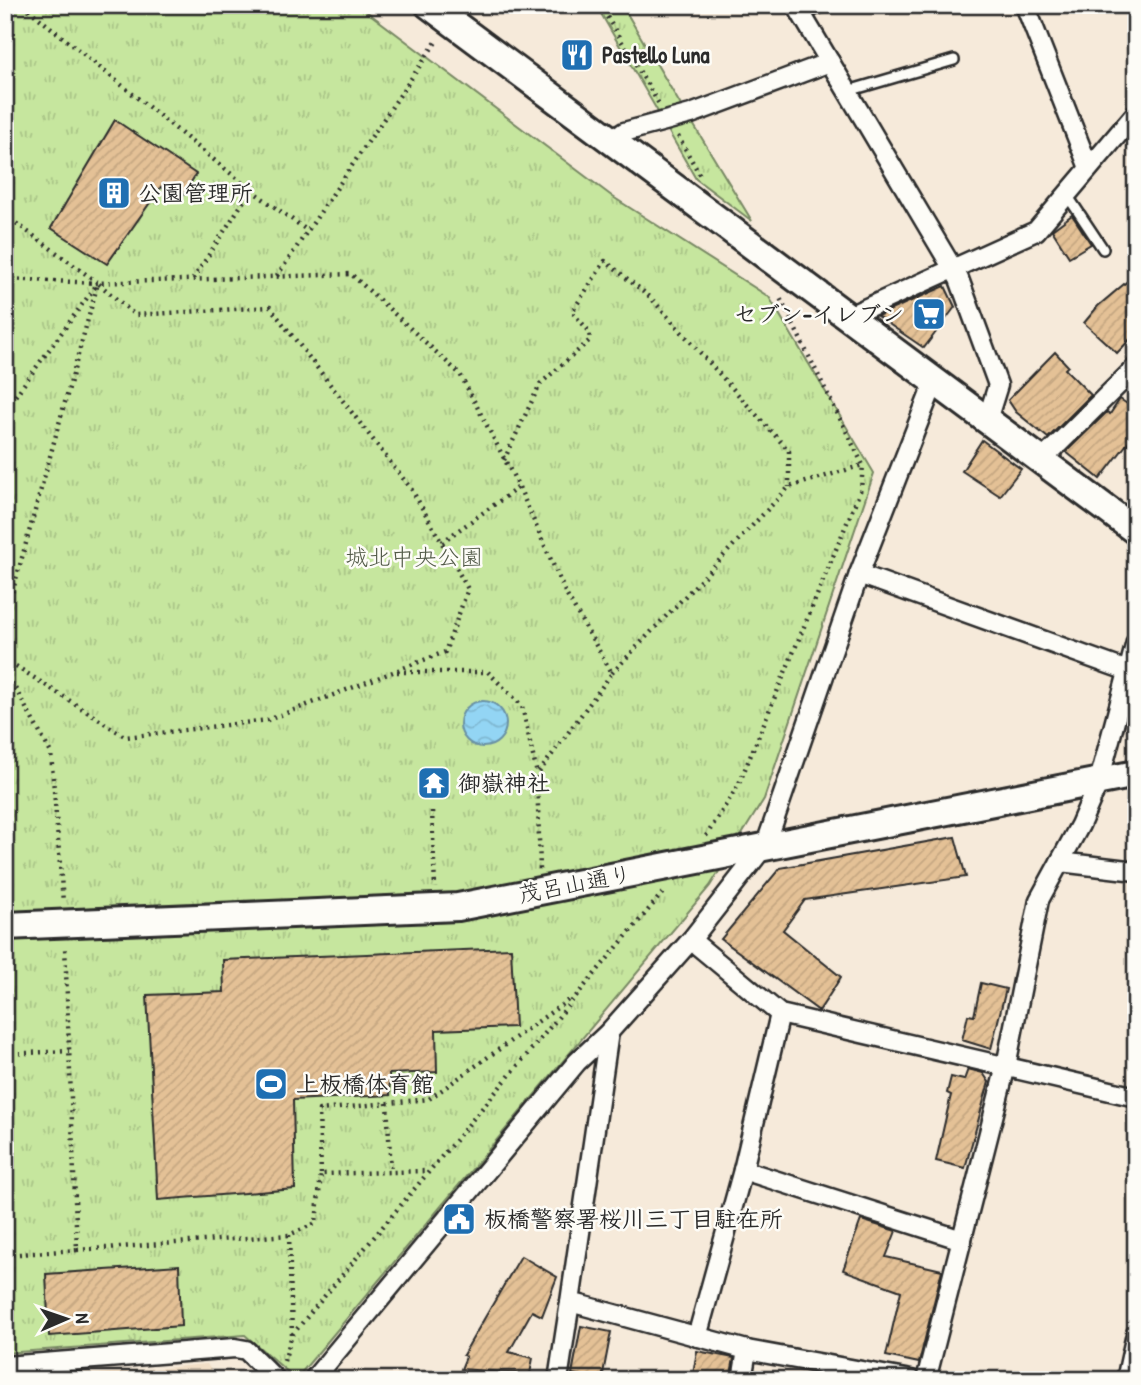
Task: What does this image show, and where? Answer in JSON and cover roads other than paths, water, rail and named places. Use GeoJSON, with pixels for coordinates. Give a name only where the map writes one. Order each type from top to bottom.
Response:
{"type":"FeatureCollection","features":[{"type":"Feature","properties":{"kind":"street"},"geometry":{"type":"LineString","coordinates":[[429,5],[1136,531]]}},
{"type":"Feature","properties":{"kind":"street"},"geometry":{"type":"LineString","coordinates":[[1025,5],[1089,168]]}},
{"type":"Feature","properties":{"kind":"street"},"geometry":{"type":"LineString","coordinates":[[799,10],[953,268],[998,385],[987,419]]}},
{"type":"Feature","properties":{"kind":"street"},"geometry":{"type":"LineString","coordinates":[[612,141],[624,132],[691,114],[830,62]]}},
{"type":"Feature","properties":{"kind":"street"},"geometry":{"type":"LineString","coordinates":[[849,316],[1036,231],[1136,113]]}},
{"type":"Feature","properties":{"kind":"street"},"geometry":{"type":"LineString","coordinates":[[1042,460],[1136,367]]}},
{"type":"Feature","properties":{"kind":"street"},"geometry":{"type":"LineString","coordinates":[[313,1380],[578,1062],[610,1032],[691,940],[766,844],[859,574],[935,380]]}},
{"type":"Feature","properties":{"kind":"street"},"geometry":{"type":"LineString","coordinates":[[859,574],[1128,671]]}},
{"type":"Feature","properties":{"kind":"street"},"geometry":{"type":"LineString","coordinates":[[926,1380],[1006,1066],[1039,900],[1099,781],[1136,642]]}},
{"type":"Feature","properties":{"kind":"street","name":"茂呂山通り"},"geometry":{"type":"LineString","coordinates":[[5,926],[435,908],[541,892],[766,844],[1136,774]]}},
{"type":"Feature","properties":{"kind":"street"},"geometry":{"type":"LineString","coordinates":[[1060,863],[1136,871]]}},
{"type":"Feature","properties":{"kind":"street"},"geometry":{"type":"LineString","coordinates":[[691,940],[780,1014],[1136,1097]]}},
{"type":"Feature","properties":{"kind":"street"},"geometry":{"type":"LineString","coordinates":[[697,1337],[743,1170],[780,1014]]}},
{"type":"Feature","properties":{"kind":"street"},"geometry":{"type":"LineString","coordinates":[[558,1380],[610,1032]]}},
{"type":"Feature","properties":{"kind":"street"},"geometry":{"type":"LineString","coordinates":[[743,1170],[962,1240]]}},
{"type":"Feature","properties":{"kind":"street"},"geometry":{"type":"LineString","coordinates":[[570,1302],[747,1350],[911,1380]]}},
{"type":"Feature","properties":{"kind":"street"},"geometry":{"type":"LineString","coordinates":[[1126,1380],[1136,1334]]}},
{"type":"Feature","properties":{"kind":"street"},"geometry":{"type":"LineString","coordinates":[[5,1366],[235,1348],[246,1350],[279,1373]]}},
{"type":"Feature","properties":{"kind":"street"},"geometry":{"type":"LineString","coordinates":[[742,1380],[747,1350]]}},
{"type":"Feature","properties":{"kind":"lane"},"geometry":{"type":"LineString","coordinates":[[799,10],[828,5]]}},
{"type":"Feature","properties":{"kind":"lane"},"geometry":{"type":"LineString","coordinates":[[848,92],[954,60]]}},
{"type":"Feature","properties":{"kind":"lane"},"geometry":{"type":"LineString","coordinates":[[1067,195],[1103,249]]}},
{"type":"Feature","properties":{"kind":"water"},"geometry":{"type":"Polygon","coordinates":[[[483,701],[499,708],[506,724],[499,740],[483,747],[467,740],[460,724],[467,708],[483,701]]]}},
{"type":"Feature","properties":{"kind":"place","name":"Pastello Luna"},"geometry":{"type":"Point","coordinates":[577,55]}},
{"type":"Feature","properties":{"kind":"place","name":"公園管理所"},"geometry":{"type":"Point","coordinates":[114,193]}},
{"type":"Feature","properties":{"kind":"place","name":"セブン-イレブン"},"geometry":{"type":"Point","coordinates":[929,314]}},
{"type":"Feature","properties":{"kind":"place","name":"御嶽神社"},"geometry":{"type":"Point","coordinates":[434,783]}},
{"type":"Feature","properties":{"kind":"place","name":"上板橋体育館"},"geometry":{"type":"Point","coordinates":[271,1084]}},
{"type":"Feature","properties":{"kind":"place","name":"板橋警察署桜川三丁目駐在所"},"geometry":{"type":"Point","coordinates":[459,1219]}},
{"type":"Feature","properties":{"kind":"park label","name":"城北中央公園"},"geometry":{"type":"Point","coordinates":[414,557]}}]}
